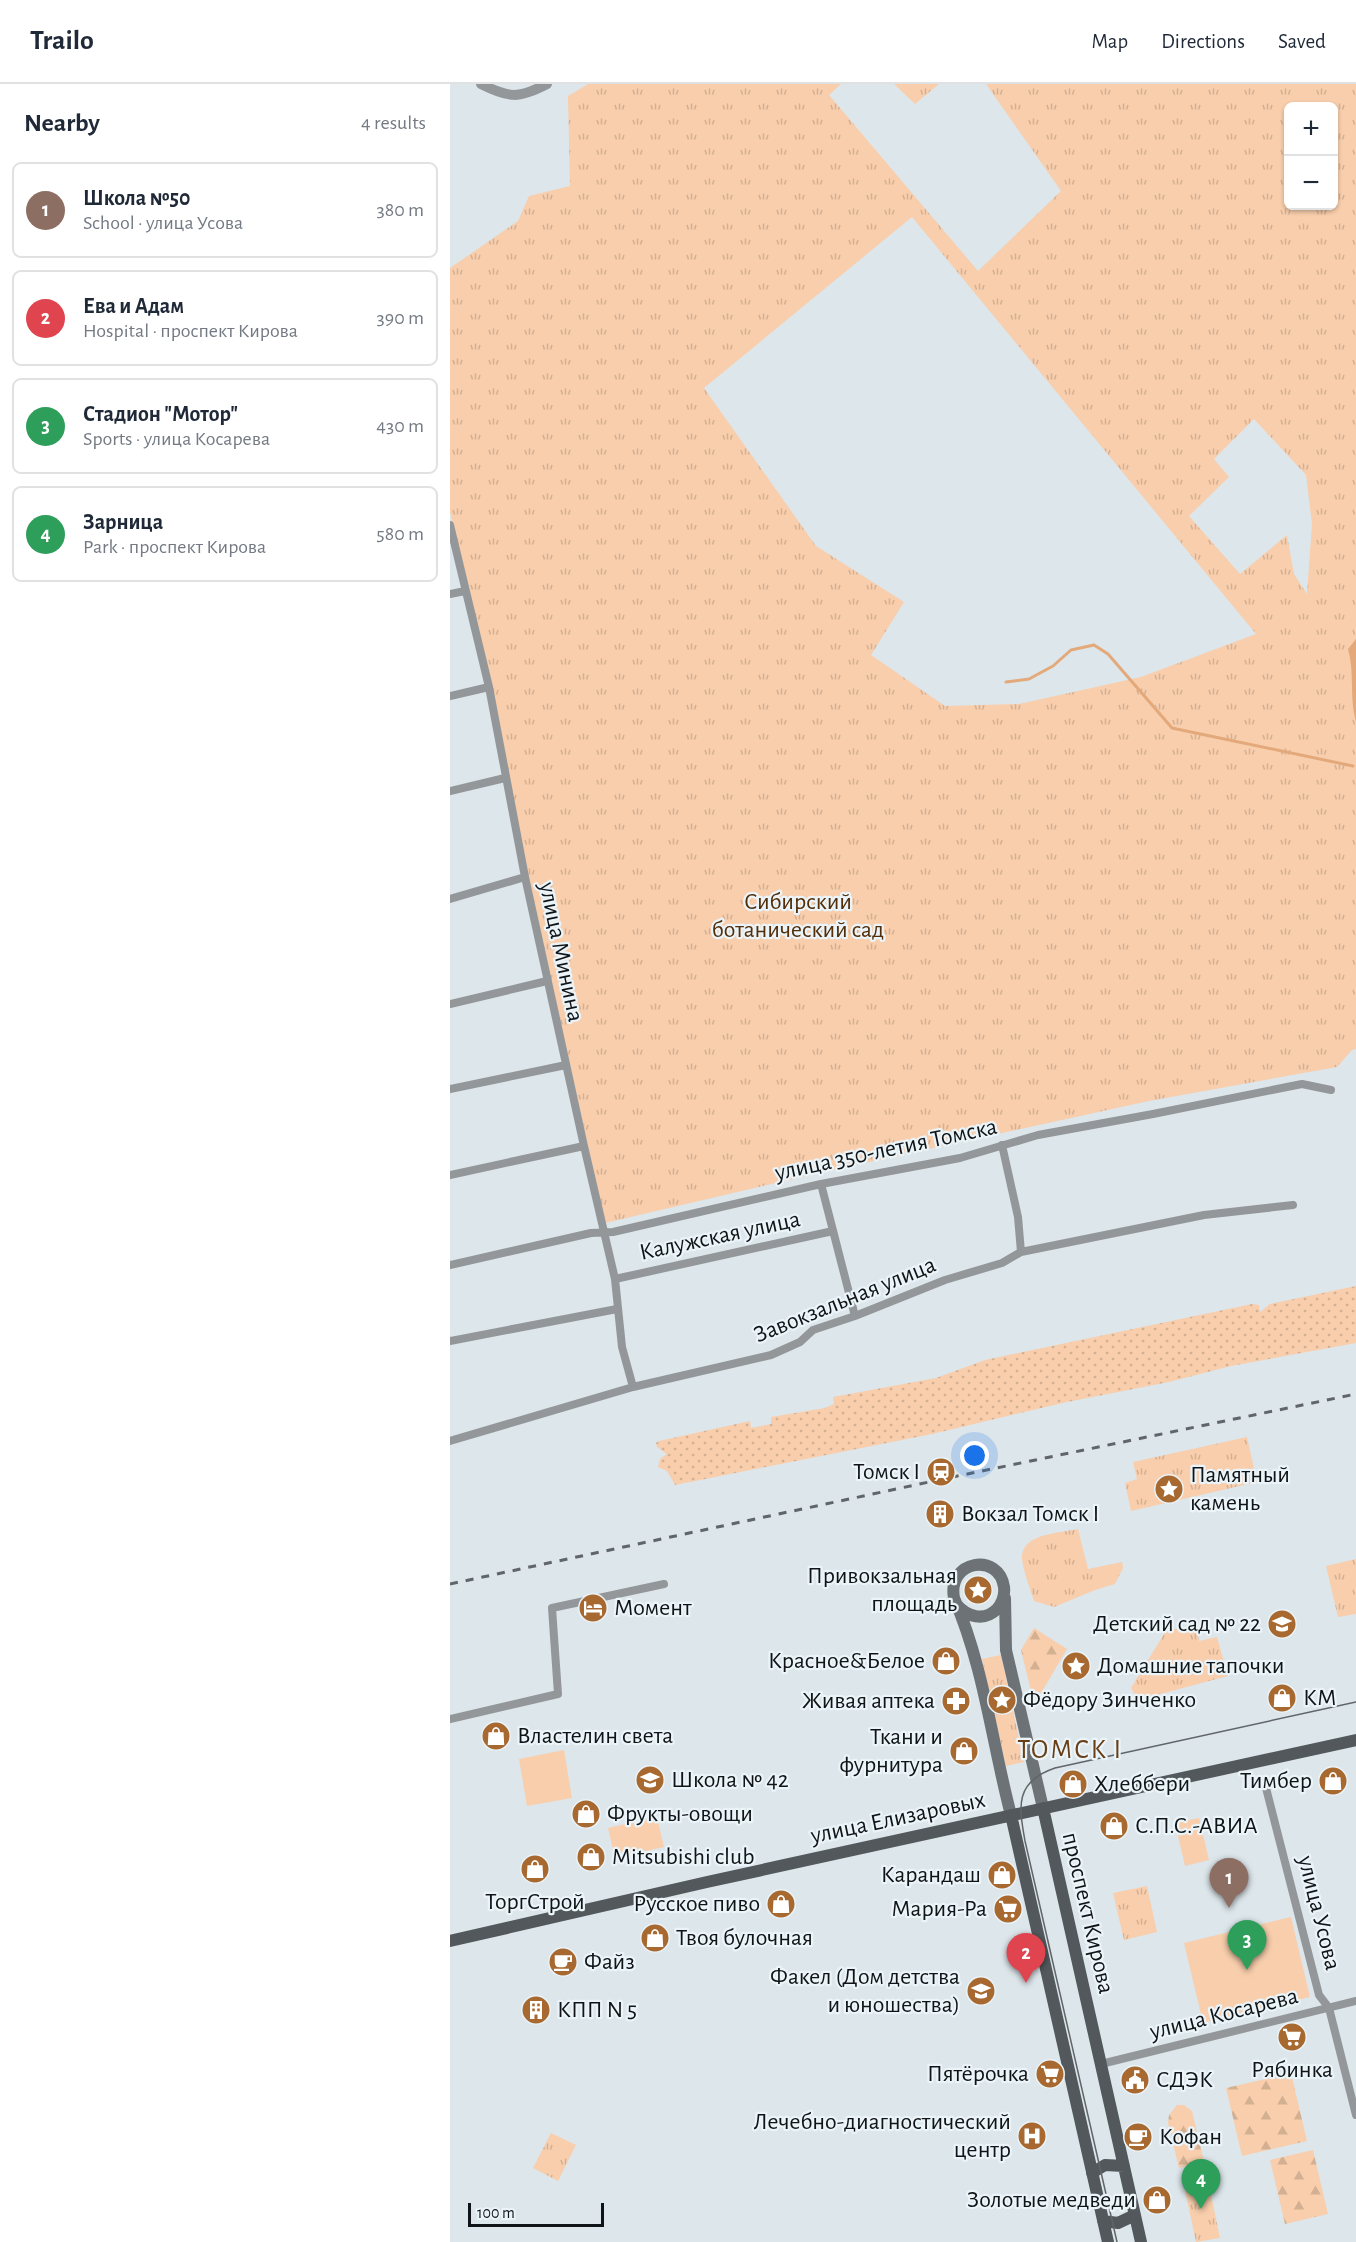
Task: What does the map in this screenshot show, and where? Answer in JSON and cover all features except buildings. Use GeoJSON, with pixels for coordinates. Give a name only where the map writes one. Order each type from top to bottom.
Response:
{"type":"FeatureCollection","features":[{"type":"Feature","properties":{"kind":"main road"},"geometry":{"type":"LineString","coordinates":[[956,1604],[967,1614],[985,1616],[994,1611],[1000,1605],[1004,1592],[1000,1576],[991,1568],[982,1565],[969,1566],[954,1581],[952,1592],[956,1604],[975,1654],[1000,1773],[1108,2242]]}},
{"type":"Feature","properties":{"kind":"main road","name":"проспект Кирова"},"geometry":{"type":"LineString","coordinates":[[1004,1592],[1006,1650],[1141,2242]]}},
{"type":"Feature","properties":{"kind":"main road","name":"улица Елизаровых"},"geometry":{"type":"LineString","coordinates":[[450,1941],[1356,1740]]}},
{"type":"Feature","properties":{"kind":"main road"},"geometry":{"type":"LineString","coordinates":[[1092,2173],[1105,2165],[1124,2166]]}},
{"type":"Feature","properties":{"kind":"main road"},"geometry":{"type":"LineString","coordinates":[[1103,2222],[1118,2223],[1135,2215]]}},
{"type":"Feature","properties":{"kind":"street"},"geometry":{"type":"LineString","coordinates":[[481,84],[510,96],[536,90],[547,84]]}},
{"type":"Feature","properties":{"kind":"street","name":"улица Минина"},"geometry":{"type":"LineString","coordinates":[[450,525],[489,687],[505,778],[547,981],[615,1279],[622,1347],[633,1387]]}},
{"type":"Feature","properties":{"kind":"street"},"geometry":{"type":"LineString","coordinates":[[450,594],[465,591]]}},
{"type":"Feature","properties":{"kind":"street"},"geometry":{"type":"LineString","coordinates":[[450,696],[489,687]]}},
{"type":"Feature","properties":{"kind":"street"},"geometry":{"type":"LineString","coordinates":[[450,791],[505,778]]}},
{"type":"Feature","properties":{"kind":"street"},"geometry":{"type":"LineString","coordinates":[[450,899],[525,877]]}},
{"type":"Feature","properties":{"kind":"street"},"geometry":{"type":"LineString","coordinates":[[450,1004],[547,981]]}},
{"type":"Feature","properties":{"kind":"street"},"geometry":{"type":"LineString","coordinates":[[450,1089],[566,1065]]}},
{"type":"Feature","properties":{"kind":"street","name":"улица 350-летия Томска"},"geometry":{"type":"LineString","coordinates":[[450,1265],[591,1233],[613,1232],[821,1184],[960,1158],[1038,1135],[1302,1084],[1331,1090]]}},
{"type":"Feature","properties":{"kind":"street"},"geometry":{"type":"LineString","coordinates":[[1002,1145],[1018,1217],[1022,1252]]}},
{"type":"Feature","properties":{"kind":"street"},"geometry":{"type":"LineString","coordinates":[[450,1175],[584,1146]]}},
{"type":"Feature","properties":{"kind":"street","name":"Калужская улица"},"geometry":{"type":"LineString","coordinates":[[821,1184],[855,1316]]}},
{"type":"Feature","properties":{"kind":"street","name":"Завокзальная улица"},"geometry":{"type":"LineString","coordinates":[[450,1441],[633,1387],[771,1355],[800,1342],[813,1330],[945,1280],[1002,1263],[1022,1252],[1204,1215],[1293,1205]]}},
{"type":"Feature","properties":{"kind":"street","name":"Калужская улица"},"geometry":{"type":"LineString","coordinates":[[615,1279],[833,1231]]}},
{"type":"Feature","properties":{"kind":"street"},"geometry":{"type":"LineString","coordinates":[[450,1341],[617,1309]]}},
{"type":"Feature","properties":{"kind":"street"},"geometry":{"type":"LineString","coordinates":[[450,1719],[558,1694],[552,1608],[664,1584]]}},
{"type":"Feature","properties":{"kind":"street","name":"улица Усова"},"geometry":{"type":"LineString","coordinates":[[1266,1788],[1319,1995],[1329,2008],[1356,2115]]}},
{"type":"Feature","properties":{"kind":"street","name":"улица Косарева"},"geometry":{"type":"LineString","coordinates":[[1101,2064],[1356,2001]]}},
{"type":"Feature","properties":{"kind":"green space","name":"Сибирский ботанический сад"},"geometry":{"type":"Polygon","coordinates":[[[588,84],[841,84],[829,95],[978,271],[1061,191],[986,84],[1356,84],[1356,1049],[1352,1050],[1337,1067],[1149,1101],[819,1173],[605,1223],[528,875],[492,685],[450,512],[450,268],[518,221],[529,196],[570,186],[568,96],[588,84]],[[912,217],[704,388],[816,546],[904,602],[871,655],[945,706],[1019,704],[1141,677],[1256,634],[912,217]],[[1254,419],[1214,459],[1229,477],[1189,516],[1240,574],[1287,535],[1294,574],[1307,594],[1312,524],[1306,475],[1254,419]]]}},
{"type":"Feature","properties":{"kind":"green space"},"geometry":{"type":"Polygon","coordinates":[[[894,84],[939,84],[915,104],[894,84]]]}},
{"type":"Feature","properties":{"kind":"green space"},"geometry":{"type":"Polygon","coordinates":[[[1356,1286],[1356,1343],[1231,1366],[1169,1382],[1067,1402],[932,1434],[675,1485],[667,1471],[658,1467],[660,1459],[667,1454],[657,1447],[656,1443],[659,1441],[750,1421],[751,1428],[771,1424],[771,1417],[825,1408],[834,1404],[833,1397],[936,1378],[985,1360],[1252,1304],[1259,1305],[1260,1312],[1270,1304],[1356,1286]]]}},
{"type":"Feature","properties":{"kind":"green space"},"geometry":{"type":"Polygon","coordinates":[[[1247,1437],[1257,1482],[1131,1511],[1125,1483],[1137,1479],[1133,1462],[1247,1437]]]}},
{"type":"Feature","properties":{"kind":"green space"},"geometry":{"type":"Polygon","coordinates":[[[1078,1529],[1088,1569],[1122,1562],[1123,1568],[1115,1584],[1054,1607],[1034,1601],[1023,1565],[1022,1555],[1025,1548],[1030,1542],[1045,1535],[1078,1529]]]}},
{"type":"Feature","properties":{"kind":"green space"},"geometry":{"type":"Polygon","coordinates":[[[1356,1559],[1356,1614],[1338,1617],[1326,1566],[1356,1559]]]}},
{"type":"Feature","properties":{"kind":"green space"},"geometry":{"type":"Polygon","coordinates":[[[979,1576],[989,1580],[993,1590],[989,1600],[979,1604],[969,1600],[965,1590],[969,1580],[979,1576]]]}},
{"type":"Feature","properties":{"kind":"green space"},"geometry":{"type":"Polygon","coordinates":[[[1034,1628],[1067,1649],[1041,1693],[1032,1695],[1021,1650],[1034,1628]]]}},
{"type":"Feature","properties":{"kind":"green space"},"geometry":{"type":"Polygon","coordinates":[[[1167,1629],[1197,1629],[1199,1641],[1217,1637],[1228,1676],[1138,1700],[1131,1688],[1167,1629]]]}},
{"type":"Feature","properties":{"kind":"green space"},"geometry":{"type":"Polygon","coordinates":[[[1001,1655],[1024,1762],[1006,1766],[982,1659],[1001,1655]]]}},
{"type":"Feature","properties":{"kind":"green space"},"geometry":{"type":"Polygon","coordinates":[[[564,1750],[572,1798],[527,1806],[519,1759],[564,1750]]]}},
{"type":"Feature","properties":{"kind":"green space"},"geometry":{"type":"Polygon","coordinates":[[[657,1817],[664,1847],[615,1858],[608,1828],[657,1817]]]}},
{"type":"Feature","properties":{"kind":"green space"},"geometry":{"type":"Polygon","coordinates":[[[1199,1818],[1209,1860],[1185,1866],[1175,1823],[1199,1818]]]}},
{"type":"Feature","properties":{"kind":"green space"},"geometry":{"type":"Polygon","coordinates":[[[1147,1886],[1157,1932],[1124,1940],[1113,1893],[1147,1886]]]}},
{"type":"Feature","properties":{"kind":"green space"},"geometry":{"type":"Polygon","coordinates":[[[1291,1917],[1310,1997],[1203,2023],[1184,1943],[1291,1917]]]}},
{"type":"Feature","properties":{"kind":"green space"},"geometry":{"type":"Polygon","coordinates":[[[1291,2073],[1307,2141],[1242,2156],[1226,2088],[1291,2073]]]}},
{"type":"Feature","properties":{"kind":"green space"},"geometry":{"type":"Polygon","coordinates":[[[1177,2105],[1184,2105],[1192,2111],[1204,2162],[1179,2168],[1168,2123],[1169,2115],[1177,2105]]]}},
{"type":"Feature","properties":{"kind":"green space"},"geometry":{"type":"Polygon","coordinates":[[[551,2133],[576,2145],[558,2181],[533,2168],[551,2133]]]}},
{"type":"Feature","properties":{"kind":"green space"},"geometry":{"type":"Polygon","coordinates":[[[1313,2150],[1328,2214],[1285,2224],[1270,2160],[1313,2150]]]}},
{"type":"Feature","properties":{"kind":"green space"},"geometry":{"type":"Polygon","coordinates":[[[1207,2176],[1220,2238],[1196,2242],[1183,2181],[1207,2176]]]}},
{"type":"Feature","properties":{"kind":"shaded area"},"geometry":{"type":"Polygon","coordinates":[[[1356,639],[1356,722],[1348,649],[1356,639]]]}},
{"type":"Feature","properties":{"kind":"waterway"},"geometry":{"type":"LineString","coordinates":[[1006,682],[1029,679],[1053,666],[1071,650],[1094,645],[1108,654],[1172,728],[1353,766]]}},
{"type":"Feature","properties":{"kind":"tram line"},"geometry":{"type":"LineString","coordinates":[[1117,2242],[1025,1841],[1021,1817],[1022,1797],[1032,1781],[1055,1768],[1356,1702]]}},
{"type":"Feature","properties":{"kind":"railway"},"geometry":{"type":"LineString","coordinates":[[450,1584],[1356,1394]]}},
{"type":"Feature","properties":{"kind":"place","name":"Томск I"},"geometry":{"type":"Point","coordinates":[941,1472]}},
{"type":"Feature","properties":{"kind":"place","name":"Памятный камень"},"geometry":{"type":"Point","coordinates":[1169,1489]}},
{"type":"Feature","properties":{"kind":"place","name":"Вокзал Томск I"},"geometry":{"type":"Point","coordinates":[940,1514]}},
{"type":"Feature","properties":{"kind":"place","name":"Привокзальная площадь"},"geometry":{"type":"Point","coordinates":[978,1590]}},
{"type":"Feature","properties":{"kind":"place","name":"Момент"},"geometry":{"type":"Point","coordinates":[593,1608]}},
{"type":"Feature","properties":{"kind":"place","name":"Детский сад № 22"},"geometry":{"type":"Point","coordinates":[1282,1624]}},
{"type":"Feature","properties":{"kind":"place","name":"Красное&Белое"},"geometry":{"type":"Point","coordinates":[946,1661]}},
{"type":"Feature","properties":{"kind":"place","name":"Домашние тапочки"},"geometry":{"type":"Point","coordinates":[1076,1666]}},
{"type":"Feature","properties":{"kind":"place","name":"КМ"},"geometry":{"type":"Point","coordinates":[1282,1698]}},
{"type":"Feature","properties":{"kind":"place","name":"Фёдору Зинченко"},"geometry":{"type":"Point","coordinates":[1002,1700]}},
{"type":"Feature","properties":{"kind":"place","name":"Живая аптека"},"geometry":{"type":"Point","coordinates":[956,1701]}},
{"type":"Feature","properties":{"kind":"place","name":"Властелин света"},"geometry":{"type":"Point","coordinates":[496,1736]}},
{"type":"Feature","properties":{"kind":"place","name":"Ткани и фурнитура"},"geometry":{"type":"Point","coordinates":[964,1751]}},
{"type":"Feature","properties":{"kind":"place","name":"Школа № 42"},"geometry":{"type":"Point","coordinates":[650,1780]}},
{"type":"Feature","properties":{"kind":"place","name":"Тимбер"},"geometry":{"type":"Point","coordinates":[1333,1781]}},
{"type":"Feature","properties":{"kind":"place","name":"Хлеббери"},"geometry":{"type":"Point","coordinates":[1073,1784]}},
{"type":"Feature","properties":{"kind":"place","name":"Фрукты-овощи"},"geometry":{"type":"Point","coordinates":[586,1814]}},
{"type":"Feature","properties":{"kind":"place","name":"С.П.С.-АВИА"},"geometry":{"type":"Point","coordinates":[1114,1826]}},
{"type":"Feature","properties":{"kind":"place","name":"Mitsubishi club"},"geometry":{"type":"Point","coordinates":[591,1857]}},
{"type":"Feature","properties":{"kind":"place","name":"ТоргСтрой"},"geometry":{"type":"Point","coordinates":[535,1869]}},
{"type":"Feature","properties":{"kind":"place","name":"Карандаш"},"geometry":{"type":"Point","coordinates":[1002,1875]}},
{"type":"Feature","properties":{"kind":"place","name":"Русское пиво"},"geometry":{"type":"Point","coordinates":[781,1904]}},
{"type":"Feature","properties":{"kind":"place","name":"Школа №50"},"geometry":{"type":"Point","coordinates":[1229,1908]}},
{"type":"Feature","properties":{"kind":"place","name":"Мария-Ра"},"geometry":{"type":"Point","coordinates":[1008,1909]}},
{"type":"Feature","properties":{"kind":"place","name":"Твоя булочная"},"geometry":{"type":"Point","coordinates":[655,1938]}},
{"type":"Feature","properties":{"kind":"place","name":"Файз"},"geometry":{"type":"Point","coordinates":[563,1962]}},
{"type":"Feature","properties":{"kind":"place","name":"Стадион \"Мотор\""},"geometry":{"type":"Point","coordinates":[1247,1970]}},
{"type":"Feature","properties":{"kind":"place","name":"Ева и Адам"},"geometry":{"type":"Point","coordinates":[1026,1983]}},
{"type":"Feature","properties":{"kind":"place","name":"Факел (Дом детства и юношества)"},"geometry":{"type":"Point","coordinates":[981,1991]}},
{"type":"Feature","properties":{"kind":"place","name":"КПП N 5"},"geometry":{"type":"Point","coordinates":[536,2010]}},
{"type":"Feature","properties":{"kind":"place","name":"Рябинка"},"geometry":{"type":"Point","coordinates":[1292,2037]}},
{"type":"Feature","properties":{"kind":"place","name":"Пятёрочка"},"geometry":{"type":"Point","coordinates":[1050,2074]}},
{"type":"Feature","properties":{"kind":"place","name":"СДЭК"},"geometry":{"type":"Point","coordinates":[1135,2080]}},
{"type":"Feature","properties":{"kind":"place","name":"Лечебно-диагностический центр"},"geometry":{"type":"Point","coordinates":[1032,2136]}},
{"type":"Feature","properties":{"kind":"place","name":"Кофан"},"geometry":{"type":"Point","coordinates":[1138,2137]}},
{"type":"Feature","properties":{"kind":"place","name":"Золотые медведи"},"geometry":{"type":"Point","coordinates":[1157,2200]}},
{"type":"Feature","properties":{"kind":"place","name":"Зарница"},"geometry":{"type":"Point","coordinates":[1201,2209]}},
{"type":"Feature","properties":{"kind":"district","name":"ТОМСК I"},"geometry":{"type":"Point","coordinates":[1070,1749]}}]}
